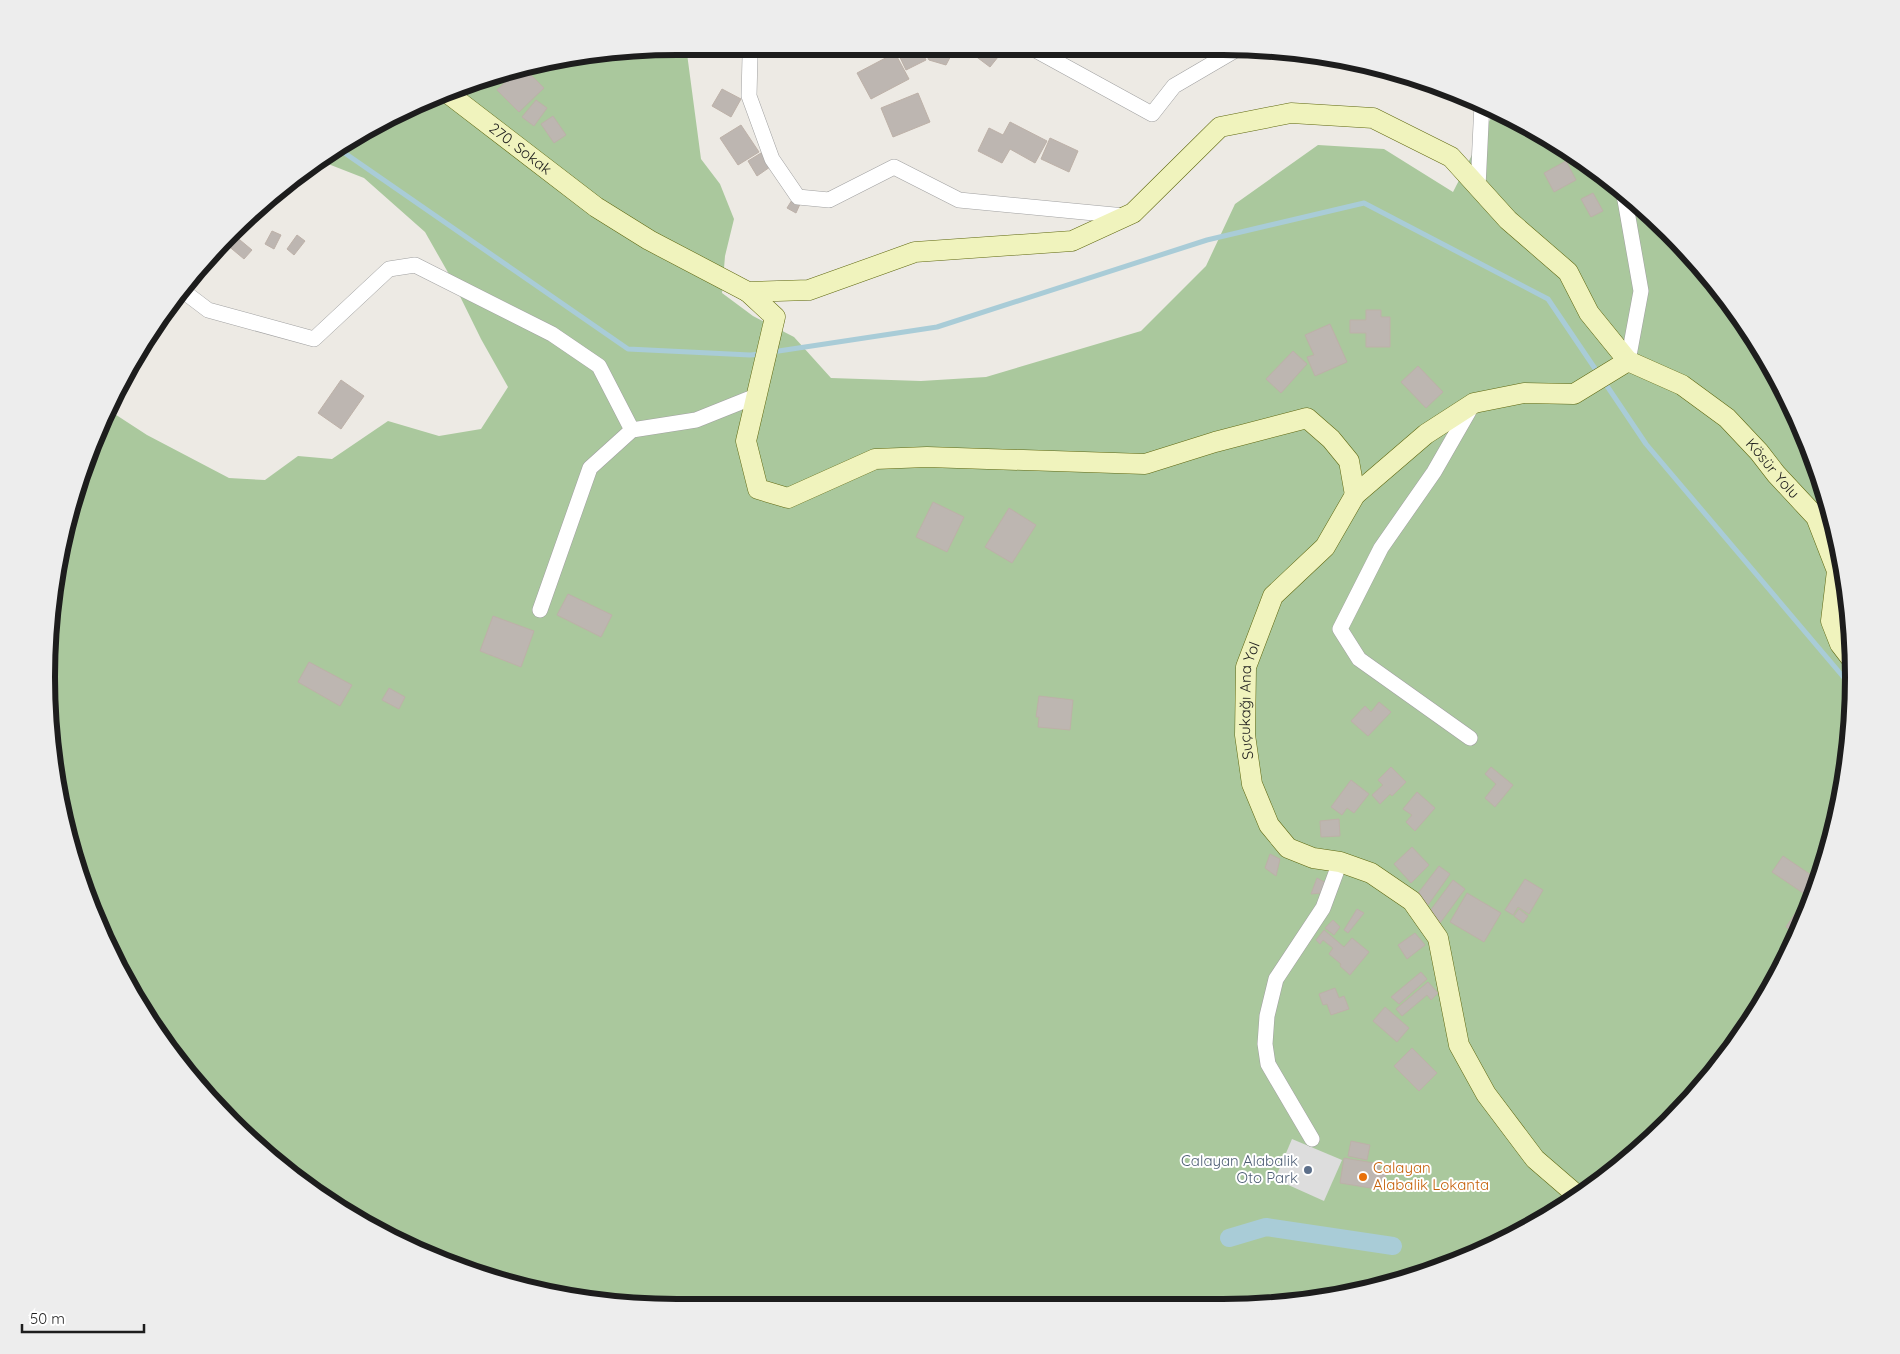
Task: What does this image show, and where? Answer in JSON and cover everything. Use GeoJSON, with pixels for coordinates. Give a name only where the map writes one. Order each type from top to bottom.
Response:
{"type":"FeatureCollection","features":[{"type":"Feature","properties":{"kind":"street"},"geometry":{"type":"LineString","coordinates":[[1044,55],[1152,114],[1174,86],[1227,55]]}},
{"type":"Feature","properties":{"kind":"street"},"geometry":{"type":"LineString","coordinates":[[750,57],[749,96],[772,159],[798,197],[829,200],[894,167],[960,200],[1125,216]]}},
{"type":"Feature","properties":{"kind":"street","name":"270. Sokak"},"geometry":{"type":"LineString","coordinates":[[453,97],[596,207],[649,240],[748,292],[776,317],[756,396]]}},
{"type":"Feature","properties":{"kind":"street"},"geometry":{"type":"LineString","coordinates":[[1478,187],[1482,111]]}},
{"type":"Feature","properties":{"kind":"street"},"geometry":{"type":"LineString","coordinates":[[748,292],[808,290],[915,252],[1072,241],[1133,212],[1167,181],[1220,127],[1291,113],[1373,118],[1452,156],[1508,220],[1568,272],[1589,313],[1628,361]]}},
{"type":"Feature","properties":{"kind":"street"},"geometry":{"type":"LineString","coordinates":[[1626,203],[1641,291],[1628,361]]}},
{"type":"Feature","properties":{"kind":"street"},"geometry":{"type":"LineString","coordinates":[[187,294],[208,310],[314,339],[390,269],[415,265],[552,334],[599,366],[632,430]]}},
{"type":"Feature","properties":{"kind":"street","name":"Suçukağı Ana Yol"},"geometry":{"type":"LineString","coordinates":[[1571,1192],[1534,1159],[1486,1094],[1459,1045],[1438,938],[1412,901],[1371,873],[1340,862],[1313,858],[1288,848],[1269,826],[1252,784],[1245,734],[1246,667],[1273,596],[1326,547],[1354,495],[1426,434],[1474,403],[1524,393],[1574,394],[1628,361]]}},
{"type":"Feature","properties":{"kind":"street","name":"Kösür Yolu"},"geometry":{"type":"LineString","coordinates":[[1628,361],[1682,385],[1727,418],[1816,517],[1834,565]]}},
{"type":"Feature","properties":{"kind":"street"},"geometry":{"type":"LineString","coordinates":[[540,610],[590,468],[632,430],[696,420],[756,396]]}},
{"type":"Feature","properties":{"kind":"street"},"geometry":{"type":"LineString","coordinates":[[756,396],[746,441],[758,489],[788,498],[875,459],[927,457],[1144,464],[1215,442],[1307,418],[1349,460],[1354,495]]}},
{"type":"Feature","properties":{"kind":"street"},"geometry":{"type":"LineString","coordinates":[[1470,738],[1359,659],[1340,628],[1381,548],[1434,472],[1474,403]]}},
{"type":"Feature","properties":{"kind":"street","name":"Kösür Yolu"},"geometry":{"type":"LineString","coordinates":[[1836,576],[1831,621],[1840,644],[1844,650]]}},
{"type":"Feature","properties":{"kind":"street"},"geometry":{"type":"LineString","coordinates":[[1312,1139],[1268,1064],[1265,1044],[1267,1016],[1276,979],[1323,908],[1340,862]]}},
{"type":"Feature","properties":{"kind":"green space"},"geometry":{"type":"Polygon","coordinates":[[[687,55],[701,159],[720,184],[734,219],[725,256],[722,293],[753,316],[794,337],[831,378],[921,381],[986,377],[1141,331],[1206,266],[1235,204],[1318,145],[1384,149],[1453,192],[1492,116],[1534,138],[1569,160],[1633,209],[1691,267],[1716,298],[1762,366],[1781,402],[1798,439],[1824,516],[1840,596],[1844,636],[1844,718],[1840,758],[1824,838],[1812,877],[1798,915],[1762,988],[1716,1056],[1663,1117],[1633,1145],[1569,1194],[1534,1216],[1461,1252],[1384,1278],[1304,1294],[1264,1298],[1223,1299],[636,1298],[596,1294],[516,1278],[439,1252],[366,1216],[298,1170],[237,1117],[184,1056],[138,988],[102,915],[76,838],[60,758],[56,718],[55,677],[56,636],[67,556],[76,516],[88,477],[114,413],[147,435],[229,478],[265,480],[298,456],[332,459],[388,421],[439,436],[481,429],[508,387],[425,232],[364,178],[326,163],[366,138],[439,102],[516,76],[556,67],[636,56],[687,55]]]}},
{"type":"Feature","properties":{"kind":"shaded area","name":"Calayan Alabalik Oto Park"},"geometry":{"type":"Polygon","coordinates":[[[1292,1139],[1342,1160],[1324,1201],[1275,1179],[1292,1139]]]}},
{"type":"Feature","properties":{"kind":"building"},"geometry":{"type":"Polygon","coordinates":[[[891,55],[896,55],[909,79],[871,99],[857,73],[891,55]]]}},
{"type":"Feature","properties":{"kind":"building"},"geometry":{"type":"Polygon","coordinates":[[[899,55],[924,55],[926,60],[906,70],[899,55]]]}},
{"type":"Feature","properties":{"kind":"building"},"geometry":{"type":"Polygon","coordinates":[[[926,55],[951,55],[946,65],[929,60],[926,55]]]}},
{"type":"Feature","properties":{"kind":"building"},"geometry":{"type":"Polygon","coordinates":[[[974,55],[1000,55],[990,67],[974,55]]]}},
{"type":"Feature","properties":{"kind":"building"},"geometry":{"type":"Polygon","coordinates":[[[529,73],[544,88],[519,112],[497,90],[510,78],[529,73]]]}},
{"type":"Feature","properties":{"kind":"building"},"geometry":{"type":"Polygon","coordinates":[[[722,89],[741,99],[731,117],[712,106],[722,89]]]}},
{"type":"Feature","properties":{"kind":"building"},"geometry":{"type":"Polygon","coordinates":[[[918,93],[930,122],[893,137],[881,108],[918,93]]]}},
{"type":"Feature","properties":{"kind":"building"},"geometry":{"type":"Polygon","coordinates":[[[536,100],[547,108],[534,126],[522,117],[536,100]]]}},
{"type":"Feature","properties":{"kind":"building"},"geometry":{"type":"Polygon","coordinates":[[[553,116],[566,135],[554,143],[541,124],[553,116]]]}},
{"type":"Feature","properties":{"kind":"building"},"geometry":{"type":"Polygon","coordinates":[[[1010,122],[1047,141],[1035,163],[1010,149],[1002,163],[978,151],[989,128],[1003,135],[1010,122]]]}},
{"type":"Feature","properties":{"kind":"building"},"geometry":{"type":"Polygon","coordinates":[[[741,125],[759,152],[738,165],[720,138],[741,125]]]}},
{"type":"Feature","properties":{"kind":"building"},"geometry":{"type":"Polygon","coordinates":[[[1050,138],[1078,151],[1069,172],[1041,159],[1050,138]]]}},
{"type":"Feature","properties":{"kind":"building"},"geometry":{"type":"Polygon","coordinates":[[[761,153],[770,167],[757,176],[748,161],[761,153]]]}},
{"type":"Feature","properties":{"kind":"building"},"geometry":{"type":"Polygon","coordinates":[[[1566,161],[1576,180],[1554,192],[1544,173],[1566,161]]]}},
{"type":"Feature","properties":{"kind":"building"},"geometry":{"type":"Polygon","coordinates":[[[1593,193],[1603,211],[1591,217],[1581,199],[1593,193]]]}},
{"type":"Feature","properties":{"kind":"building"},"geometry":{"type":"Polygon","coordinates":[[[792,200],[800,204],[796,213],[787,208],[792,200]]]}},
{"type":"Feature","properties":{"kind":"building"},"geometry":{"type":"Polygon","coordinates":[[[272,231],[281,235],[274,249],[265,244],[272,231]]]}},
{"type":"Feature","properties":{"kind":"building"},"geometry":{"type":"Polygon","coordinates":[[[297,235],[305,241],[294,255],[287,249],[297,235]]]}},
{"type":"Feature","properties":{"kind":"building"},"geometry":{"type":"Polygon","coordinates":[[[237,237],[252,250],[244,259],[229,246],[237,237]]]}},
{"type":"Feature","properties":{"kind":"building"},"geometry":{"type":"Polygon","coordinates":[[[1366,310],[1381,310],[1381,317],[1390,317],[1390,347],[1366,347],[1366,333],[1350,333],[1350,320],[1366,320],[1366,310]]]}},
{"type":"Feature","properties":{"kind":"building"},"geometry":{"type":"Polygon","coordinates":[[[1330,324],[1347,362],[1315,376],[1307,357],[1314,355],[1305,335],[1330,324]]]}},
{"type":"Feature","properties":{"kind":"building"},"geometry":{"type":"Polygon","coordinates":[[[1293,351],[1307,364],[1281,393],[1266,379],[1293,351]]]}},
{"type":"Feature","properties":{"kind":"building"},"geometry":{"type":"Polygon","coordinates":[[[1418,366],[1443,392],[1426,408],[1401,382],[1418,366]]]}},
{"type":"Feature","properties":{"kind":"building"},"geometry":{"type":"Polygon","coordinates":[[[341,380],[364,396],[341,429],[318,413],[341,380]]]}},
{"type":"Feature","properties":{"kind":"building"},"geometry":{"type":"Polygon","coordinates":[[[933,502],[964,517],[947,552],[916,537],[933,502]]]}},
{"type":"Feature","properties":{"kind":"building"},"geometry":{"type":"Polygon","coordinates":[[[1009,508],[1036,525],[1012,563],[985,547],[1009,508]]]}},
{"type":"Feature","properties":{"kind":"building"},"geometry":{"type":"Polygon","coordinates":[[[568,594],[612,615],[601,637],[557,615],[568,594]]]}},
{"type":"Feature","properties":{"kind":"building"},"geometry":{"type":"Polygon","coordinates":[[[493,616],[534,631],[521,667],[480,651],[493,616]]]}},
{"type":"Feature","properties":{"kind":"building"},"geometry":{"type":"Polygon","coordinates":[[[309,662],[352,685],[340,706],[298,682],[309,662]]]}},
{"type":"Feature","properties":{"kind":"building"},"geometry":{"type":"Polygon","coordinates":[[[389,688],[405,697],[399,709],[382,700],[389,688]]]}},
{"type":"Feature","properties":{"kind":"building"},"geometry":{"type":"Polygon","coordinates":[[[1039,696],[1073,700],[1070,730],[1038,727],[1039,717],[1036,717],[1039,696]]]}},
{"type":"Feature","properties":{"kind":"building"},"geometry":{"type":"Polygon","coordinates":[[[1379,702],[1391,712],[1368,736],[1351,721],[1365,706],[1371,712],[1379,702]]]}},
{"type":"Feature","properties":{"kind":"building"},"geometry":{"type":"Polygon","coordinates":[[[1391,767],[1406,782],[1392,796],[1390,794],[1380,804],[1372,795],[1383,785],[1378,780],[1391,767]]]}},
{"type":"Feature","properties":{"kind":"building"},"geometry":{"type":"Polygon","coordinates":[[[1491,767],[1513,785],[1495,807],[1485,798],[1496,784],[1485,774],[1491,767]]]}},
{"type":"Feature","properties":{"kind":"building"},"geometry":{"type":"Polygon","coordinates":[[[1351,780],[1369,794],[1354,813],[1347,808],[1342,815],[1331,807],[1351,780]]]}},
{"type":"Feature","properties":{"kind":"building"},"geometry":{"type":"Polygon","coordinates":[[[1417,792],[1435,808],[1415,831],[1406,822],[1412,815],[1403,809],[1417,792]]]}},
{"type":"Feature","properties":{"kind":"building"},"geometry":{"type":"Polygon","coordinates":[[[1339,819],[1340,836],[1321,837],[1320,821],[1339,819]]]}},
{"type":"Feature","properties":{"kind":"building"},"geometry":{"type":"Polygon","coordinates":[[[1412,847],[1429,865],[1411,883],[1394,864],[1412,847]]]}},
{"type":"Feature","properties":{"kind":"building"},"geometry":{"type":"Polygon","coordinates":[[[1270,854],[1280,859],[1276,876],[1265,868],[1270,854]]]}},
{"type":"Feature","properties":{"kind":"building"},"geometry":{"type":"Polygon","coordinates":[[[1783,856],[1812,876],[1805,895],[1772,872],[1783,856]]]}},
{"type":"Feature","properties":{"kind":"building"},"geometry":{"type":"Polygon","coordinates":[[[1439,866],[1450,874],[1428,905],[1416,896],[1439,866]]]}},
{"type":"Feature","properties":{"kind":"building"},"geometry":{"type":"Polygon","coordinates":[[[1317,878],[1326,883],[1321,893],[1311,894],[1317,878]]]}},
{"type":"Feature","properties":{"kind":"building"},"geometry":{"type":"Polygon","coordinates":[[[1525,879],[1543,890],[1529,914],[1518,907],[1513,915],[1505,910],[1525,879]]]}},
{"type":"Feature","properties":{"kind":"building"},"geometry":{"type":"Polygon","coordinates":[[[1453,880],[1465,889],[1440,923],[1427,915],[1453,880]]]}},
{"type":"Feature","properties":{"kind":"building"},"geometry":{"type":"Polygon","coordinates":[[[1467,893],[1501,913],[1484,942],[1450,922],[1467,893]]]}},
{"type":"Feature","properties":{"kind":"building"},"geometry":{"type":"Polygon","coordinates":[[[1803,902],[1791,930],[1786,927],[1803,902]]]}},
{"type":"Feature","properties":{"kind":"building"},"geometry":{"type":"Polygon","coordinates":[[[1357,909],[1364,913],[1348,933],[1344,930],[1357,909]]]}},
{"type":"Feature","properties":{"kind":"building"},"geometry":{"type":"Polygon","coordinates":[[[1519,909],[1528,916],[1523,923],[1514,916],[1519,909]]]}},
{"type":"Feature","properties":{"kind":"building"},"geometry":{"type":"Polygon","coordinates":[[[1333,920],[1340,927],[1334,935],[1325,928],[1333,920]]]}},
{"type":"Feature","properties":{"kind":"building"},"geometry":{"type":"Polygon","coordinates":[[[1324,930],[1344,947],[1352,938],[1369,952],[1350,975],[1329,954],[1333,948],[1323,940],[1320,944],[1316,940],[1324,930]]]}},
{"type":"Feature","properties":{"kind":"building"},"geometry":{"type":"Polygon","coordinates":[[[1415,933],[1425,945],[1407,959],[1398,945],[1415,933]]]}},
{"type":"Feature","properties":{"kind":"building"},"geometry":{"type":"Polygon","coordinates":[[[1421,972],[1427,979],[1399,1004],[1391,997],[1421,972]]]}},
{"type":"Feature","properties":{"kind":"building"},"geometry":{"type":"Polygon","coordinates":[[[1428,982],[1438,993],[1431,1000],[1427,995],[1402,1016],[1396,1009],[1428,982]]]}},
{"type":"Feature","properties":{"kind":"building"},"geometry":{"type":"Polygon","coordinates":[[[1335,988],[1339,998],[1344,996],[1349,1009],[1331,1015],[1327,1004],[1323,1005],[1319,994],[1335,988]]]}},
{"type":"Feature","properties":{"kind":"building"},"geometry":{"type":"Polygon","coordinates":[[[1385,1007],[1409,1028],[1397,1042],[1373,1021],[1385,1007]]]}},
{"type":"Feature","properties":{"kind":"building"},"geometry":{"type":"Polygon","coordinates":[[[1412,1048],[1437,1073],[1419,1091],[1394,1066],[1412,1048]]]}},
{"type":"Feature","properties":{"kind":"building"},"geometry":{"type":"Polygon","coordinates":[[[1351,1141],[1370,1145],[1367,1160],[1348,1156],[1351,1141]]]}},
{"type":"Feature","properties":{"kind":"building","name":"Calayan Alabalik Lokanta"},"geometry":{"type":"Polygon","coordinates":[[[1344,1158],[1380,1164],[1379,1170],[1386,1171],[1383,1190],[1340,1183],[1344,1158]]]}},
{"type":"Feature","properties":{"kind":"waterway"},"geometry":{"type":"LineString","coordinates":[[343,152],[628,349],[761,354]]}},
{"type":"Feature","properties":{"kind":"waterway"},"geometry":{"type":"LineString","coordinates":[[772,352],[937,327],[1207,240],[1364,203],[1548,299],[1598,373]]}},
{"type":"Feature","properties":{"kind":"waterway"},"geometry":{"type":"LineString","coordinates":[[1603,380],[1646,444],[1845,679]]}},
{"type":"Feature","properties":{"kind":"waterway"},"geometry":{"type":"LineString","coordinates":[[1229,1238],[1266,1227],[1393,1246]]}},
{"type":"Feature","properties":{"kind":"place","name":"Calayan Alabalik Oto Park"},"geometry":{"type":"Point","coordinates":[1308,1170]}},
{"type":"Feature","properties":{"kind":"place","name":"Calayan Alabalik Lokanta"},"geometry":{"type":"Point","coordinates":[1363,1177]}}]}
